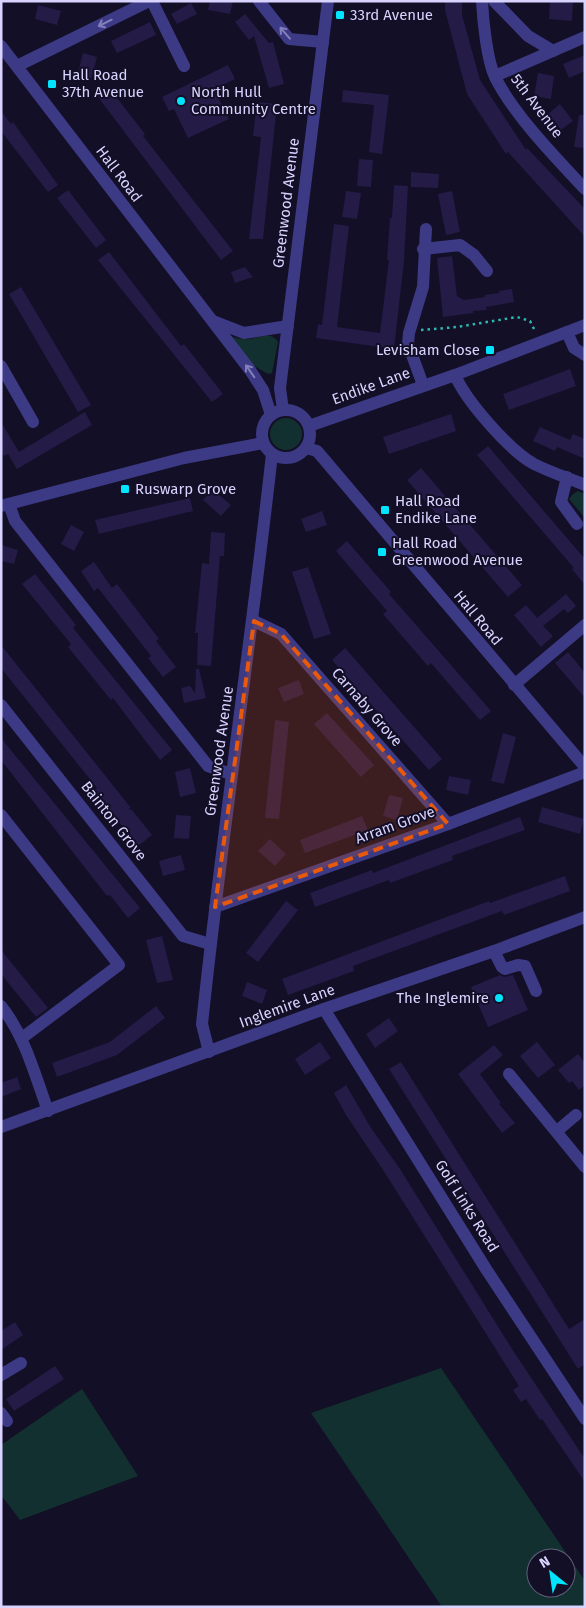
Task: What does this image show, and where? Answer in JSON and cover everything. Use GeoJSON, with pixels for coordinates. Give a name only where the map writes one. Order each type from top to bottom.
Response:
{"type":"FeatureCollection","features":[{"type":"Feature","properties":{"kind":"street"},"geometry":{"type":"LineString","coordinates":[[17,66],[151,1],[184,66]]}},
{"type":"Feature","properties":{"kind":"street"},"geometry":{"type":"LineString","coordinates":[[259,1],[289,39],[323,42]]}},
{"type":"Feature","properties":{"kind":"street","name":"Greenwood Avenue"},"geometry":{"type":"LineString","coordinates":[[277,412],[328,1]]}},
{"type":"Feature","properties":{"kind":"street","name":"5th Avenue"},"geometry":{"type":"LineString","coordinates":[[482,1],[483,22],[495,76],[536,134],[583,184]]}},
{"type":"Feature","properties":{"kind":"street"},"geometry":{"type":"LineString","coordinates":[[494,1],[528,36],[553,51]]}},
{"type":"Feature","properties":{"kind":"street"},"geometry":{"type":"LineString","coordinates":[[495,76],[585,37]]}},
{"type":"Feature","properties":{"kind":"street","name":"Hall Road"},"geometry":{"type":"LineString","coordinates":[[1,46],[213,321],[277,412]]}},
{"type":"Feature","properties":{"kind":"street"},"geometry":{"type":"LineString","coordinates":[[423,385],[408,344],[410,329],[423,287],[426,229]]}},
{"type":"Feature","properties":{"kind":"street"},"geometry":{"type":"LineString","coordinates":[[424,250],[460,245],[474,255],[487,271]]}},
{"type":"Feature","properties":{"kind":"street"},"geometry":{"type":"LineString","coordinates":[[213,321],[244,333],[288,326]]}},
{"type":"Feature","properties":{"kind":"street","name":"Endike Lane"},"geometry":{"type":"LineString","coordinates":[[309,426],[455,375],[585,325]]}},
{"type":"Feature","properties":{"kind":"street"},"geometry":{"type":"LineString","coordinates":[[567,332],[574,348],[585,355]]}},
{"type":"Feature","properties":{"kind":"street"},"geometry":{"type":"LineString","coordinates":[[1,366],[5,379],[33,422]]}},
{"type":"Feature","properties":{"kind":"street"},"geometry":{"type":"LineString","coordinates":[[455,375],[462,391],[515,451],[534,464],[585,485]]}},
{"type":"Feature","properties":{"kind":"street"},"geometry":{"type":"LineString","coordinates":[[294,411],[303,416],[309,426],[309,441],[306,448],[297,456],[285,458],[272,454],[263,443],[262,432],[264,422],[277,412],[294,411]]}},
{"type":"Feature","properties":{"kind":"street"},"geometry":{"type":"LineString","coordinates":[[231,774],[208,766],[5,505],[184,458],[263,443]]}},
{"type":"Feature","properties":{"kind":"street","name":"Hall Road"},"geometry":{"type":"LineString","coordinates":[[306,448],[317,451],[585,767]]}},
{"type":"Feature","properties":{"kind":"street","name":"Greenwood Avenue"},"geometry":{"type":"LineString","coordinates":[[209,1052],[202,1024],[210,944],[231,774],[254,621],[272,454]]}},
{"type":"Feature","properties":{"kind":"street"},"geometry":{"type":"LineString","coordinates":[[567,477],[561,502],[577,524]]}},
{"type":"Feature","properties":{"kind":"street","name":"Carnaby Grove"},"geometry":{"type":"LineString","coordinates":[[254,621],[282,634],[448,824]]}},
{"type":"Feature","properties":{"kind":"street"},"geometry":{"type":"LineString","coordinates":[[514,685],[585,626]]}},
{"type":"Feature","properties":{"kind":"street","name":"Bainton Grove"},"geometry":{"type":"LineString","coordinates":[[1,705],[183,936],[210,944]]}},
{"type":"Feature","properties":{"kind":"street","name":"Arram Grove"},"geometry":{"type":"LineString","coordinates":[[215,907],[448,824],[585,772]]}},
{"type":"Feature","properties":{"kind":"street"},"geometry":{"type":"LineString","coordinates":[[1,815],[118,965],[22,1038]]}},
{"type":"Feature","properties":{"kind":"street","name":"Inglemire Lane"},"geometry":{"type":"LineString","coordinates":[[1,1127],[324,1009],[494,952],[585,916]]}},
{"type":"Feature","properties":{"kind":"street"},"geometry":{"type":"LineString","coordinates":[[494,952],[502,967],[525,966],[536,991]]}},
{"type":"Feature","properties":{"kind":"street"},"geometry":{"type":"LineString","coordinates":[[1,1006],[12,1019],[22,1038],[48,1111]]}},
{"type":"Feature","properties":{"kind":"street","name":"Golf Links Road"},"geometry":{"type":"LineString","coordinates":[[324,1009],[486,1268],[585,1419]]}},
{"type":"Feature","properties":{"kind":"street"},"geometry":{"type":"LineString","coordinates":[[509,1074],[585,1167]]}},
{"type":"Feature","properties":{"kind":"street"},"geometry":{"type":"LineString","coordinates":[[557,1132],[576,1116]]}},
{"type":"Feature","properties":{"kind":"street"},"geometry":{"type":"LineString","coordinates":[[1,1375],[21,1363]]}},
{"type":"Feature","properties":{"kind":"path"},"geometry":{"type":"LineString","coordinates":[[410,329],[457,328],[517,317],[530,321],[540,342]]}},
{"type":"Feature","properties":{"kind":"highlighted area"},"geometry":{"type":"Polygon","coordinates":[[[254,621],[281,634],[448,824],[215,907],[254,621]]]}},
{"type":"Feature","properties":{"kind":"green space"},"geometry":{"type":"Polygon","coordinates":[[[226,334],[241,339],[267,336],[275,338],[278,342],[272,373],[268,374],[251,364],[226,334]]]}},
{"type":"Feature","properties":{"kind":"green space"},"geometry":{"type":"Polygon","coordinates":[[[286,418],[298,422],[302,434],[298,446],[286,450],[274,446],[270,434],[274,422],[286,418]]]}},
{"type":"Feature","properties":{"kind":"green space"},"geometry":{"type":"Polygon","coordinates":[[[578,491],[585,494],[585,518],[569,499],[578,491]]]}},
{"type":"Feature","properties":{"kind":"green space"},"geometry":{"type":"Polygon","coordinates":[[[441,1368],[563,1548],[526,1548],[526,1598],[576,1598],[576,1568],[585,1581],[585,1607],[442,1607],[311,1413],[441,1368]]]}},
{"type":"Feature","properties":{"kind":"green space"},"geometry":{"type":"Polygon","coordinates":[[[82,1389],[138,1476],[20,1520],[1,1495],[1,1445],[82,1389]]]}},
{"type":"Feature","properties":{"kind":"building"},"geometry":{"type":"Polygon","coordinates":[[[210,1],[233,1],[230,14],[208,10],[210,1]]]}},
{"type":"Feature","properties":{"kind":"building"},"geometry":{"type":"Polygon","coordinates":[[[445,1],[462,1],[462,15],[480,80],[526,150],[527,148],[585,209],[585,237],[508,152],[506,154],[467,94],[445,10],[445,1]]]}},
{"type":"Feature","properties":{"kind":"building"},"geometry":{"type":"Polygon","coordinates":[[[550,1],[573,3],[572,21],[549,19],[550,1]]]}},
{"type":"Feature","properties":{"kind":"building"},"geometry":{"type":"Polygon","coordinates":[[[191,3],[197,14],[177,24],[171,14],[191,3]]]}},
{"type":"Feature","properties":{"kind":"building"},"geometry":{"type":"Polygon","coordinates":[[[38,5],[61,11],[57,25],[35,19],[38,5]]]}},
{"type":"Feature","properties":{"kind":"building"},"geometry":{"type":"Polygon","coordinates":[[[245,14],[269,43],[273,42],[284,84],[269,88],[254,36],[249,40],[235,22],[245,14]]]}},
{"type":"Feature","properties":{"kind":"building"},"geometry":{"type":"Polygon","coordinates":[[[150,22],[156,35],[117,53],[111,41],[150,22]]]}},
{"type":"Feature","properties":{"kind":"building"},"geometry":{"type":"Polygon","coordinates":[[[83,53],[97,57],[91,79],[77,76],[83,53]]]}},
{"type":"Feature","properties":{"kind":"building"},"geometry":{"type":"Polygon","coordinates":[[[585,55],[585,71],[569,78],[563,64],[585,55]]]}},
{"type":"Feature","properties":{"kind":"building","name":"North Hull Community Centre"},"geometry":{"type":"Polygon","coordinates":[[[228,65],[235,79],[214,89],[229,119],[188,138],[174,109],[169,111],[162,97],[228,65]]]}},
{"type":"Feature","properties":{"kind":"building"},"geometry":{"type":"Polygon","coordinates":[[[538,73],[554,76],[551,99],[534,96],[538,73]]]}},
{"type":"Feature","properties":{"kind":"building"},"geometry":{"type":"Polygon","coordinates":[[[109,88],[145,134],[143,136],[233,251],[221,260],[98,97],[109,88]]]}},
{"type":"Feature","properties":{"kind":"building"},"geometry":{"type":"Polygon","coordinates":[[[343,90],[389,95],[382,154],[369,152],[374,105],[342,102],[343,90]]]}},
{"type":"Feature","properties":{"kind":"building"},"geometry":{"type":"Polygon","coordinates":[[[257,102],[277,104],[263,239],[249,239],[261,137],[253,136],[257,102]]]}},
{"type":"Feature","properties":{"kind":"building"},"geometry":{"type":"Polygon","coordinates":[[[560,104],[573,121],[561,130],[548,114],[560,104]]]}},
{"type":"Feature","properties":{"kind":"building"},"geometry":{"type":"Polygon","coordinates":[[[1,111],[11,124],[13,122],[58,185],[48,192],[1,131],[1,111]]]}},
{"type":"Feature","properties":{"kind":"building"},"geometry":{"type":"Polygon","coordinates":[[[579,115],[585,115],[585,148],[574,147],[579,115]]]}},
{"type":"Feature","properties":{"kind":"building"},"geometry":{"type":"Polygon","coordinates":[[[359,159],[373,160],[371,187],[357,186],[359,159]]]}},
{"type":"Feature","properties":{"kind":"building"},"geometry":{"type":"Polygon","coordinates":[[[411,172],[439,174],[438,188],[411,187],[411,172]]]}},
{"type":"Feature","properties":{"kind":"building"},"geometry":{"type":"Polygon","coordinates":[[[394,185],[408,186],[404,261],[394,349],[316,338],[318,324],[322,325],[334,224],[349,226],[337,327],[380,333],[389,260],[387,260],[394,185]]]}},
{"type":"Feature","properties":{"kind":"building"},"geometry":{"type":"Polygon","coordinates":[[[68,190],[106,240],[96,248],[57,198],[68,190]]]}},
{"type":"Feature","properties":{"kind":"building"},"geometry":{"type":"Polygon","coordinates":[[[346,191],[361,193],[357,219],[342,217],[346,191]]]}},
{"type":"Feature","properties":{"kind":"building"},"geometry":{"type":"Polygon","coordinates":[[[452,191],[460,232],[446,235],[438,194],[452,191]]]}},
{"type":"Feature","properties":{"kind":"building"},"geometry":{"type":"Polygon","coordinates":[[[109,252],[181,346],[184,344],[223,394],[212,402],[98,260],[109,252]]]}},
{"type":"Feature","properties":{"kind":"building"},"geometry":{"type":"Polygon","coordinates":[[[452,256],[457,296],[464,300],[485,297],[485,295],[512,289],[514,302],[486,307],[487,310],[473,311],[473,313],[443,317],[437,258],[452,256]]]}},
{"type":"Feature","properties":{"kind":"building"},"geometry":{"type":"Polygon","coordinates":[[[245,267],[253,277],[235,283],[231,272],[245,267]]]}},
{"type":"Feature","properties":{"kind":"building"},"geometry":{"type":"Polygon","coordinates":[[[21,287],[91,405],[78,412],[9,294],[21,287]]]}},
{"type":"Feature","properties":{"kind":"building"},"geometry":{"type":"Polygon","coordinates":[[[570,369],[576,386],[509,410],[503,394],[570,369]]]}},
{"type":"Feature","properties":{"kind":"building"},"geometry":{"type":"Polygon","coordinates":[[[85,412],[92,425],[17,469],[8,454],[4,456],[1,451],[1,422],[19,452],[85,412]]]}},
{"type":"Feature","properties":{"kind":"building"},"geometry":{"type":"Polygon","coordinates":[[[451,414],[456,431],[389,454],[383,437],[451,414]]]}},
{"type":"Feature","properties":{"kind":"building"},"geometry":{"type":"Polygon","coordinates":[[[540,427],[570,440],[573,434],[585,439],[585,459],[557,447],[555,451],[533,441],[540,427]]]}},
{"type":"Feature","properties":{"kind":"building"},"geometry":{"type":"Polygon","coordinates":[[[488,446],[585,559],[585,585],[572,569],[574,568],[477,455],[488,446]]]}},
{"type":"Feature","properties":{"kind":"building"},"geometry":{"type":"Polygon","coordinates":[[[421,468],[522,585],[508,597],[407,480],[421,468]]]}},
{"type":"Feature","properties":{"kind":"building"},"geometry":{"type":"Polygon","coordinates":[[[213,490],[231,505],[221,516],[203,500],[213,490]]]}},
{"type":"Feature","properties":{"kind":"building"},"geometry":{"type":"Polygon","coordinates":[[[190,498],[193,511],[99,534],[95,520],[190,498]]]}},
{"type":"Feature","properties":{"kind":"building"},"geometry":{"type":"Polygon","coordinates":[[[322,511],[327,525],[306,532],[301,519],[322,511]]]}},
{"type":"Feature","properties":{"kind":"building"},"geometry":{"type":"Polygon","coordinates":[[[71,525],[84,532],[74,551],[61,544],[71,525]]]}},
{"type":"Feature","properties":{"kind":"building"},"geometry":{"type":"Polygon","coordinates":[[[211,532],[225,533],[224,556],[220,556],[211,666],[197,665],[198,633],[195,633],[202,563],[209,564],[211,532]]]}},
{"type":"Feature","properties":{"kind":"building"},"geometry":{"type":"Polygon","coordinates":[[[347,541],[391,592],[389,594],[491,711],[480,720],[431,663],[428,666],[383,614],[387,611],[336,551],[347,541]]]}},
{"type":"Feature","properties":{"kind":"building"},"geometry":{"type":"Polygon","coordinates":[[[1,545],[18,550],[14,564],[1,561],[1,545]]]}},
{"type":"Feature","properties":{"kind":"building"},"geometry":{"type":"Polygon","coordinates":[[[94,562],[112,588],[117,584],[159,639],[156,641],[176,667],[163,677],[148,658],[151,656],[98,588],[94,591],[81,571],[94,562]]]}},
{"type":"Feature","properties":{"kind":"building"},"geometry":{"type":"Polygon","coordinates":[[[308,567],[331,634],[314,639],[292,572],[308,567]]]}},
{"type":"Feature","properties":{"kind":"building"},"geometry":{"type":"Polygon","coordinates":[[[35,574],[76,625],[73,628],[172,750],[160,760],[113,698],[111,700],[68,647],[71,644],[22,584],[35,574]]]}},
{"type":"Feature","properties":{"kind":"building"},"geometry":{"type":"Polygon","coordinates":[[[566,594],[576,606],[568,613],[564,609],[543,626],[553,636],[541,647],[514,615],[526,605],[537,618],[566,594]]]}},
{"type":"Feature","properties":{"kind":"building"},"geometry":{"type":"Polygon","coordinates":[[[1,645],[131,808],[128,809],[132,810],[152,835],[138,846],[94,790],[97,788],[1,668],[1,645]]]}},
{"type":"Feature","properties":{"kind":"building"},"geometry":{"type":"Polygon","coordinates":[[[345,648],[442,759],[429,770],[332,660],[345,648]]]}},
{"type":"Feature","properties":{"kind":"building"},"geometry":{"type":"Polygon","coordinates":[[[568,652],[585,673],[585,698],[555,663],[568,652]]]}},
{"type":"Feature","properties":{"kind":"building"},"geometry":{"type":"Polygon","coordinates":[[[196,669],[199,669],[206,698],[184,703],[181,688],[190,686],[195,693],[196,669]]]}},
{"type":"Feature","properties":{"kind":"building"},"geometry":{"type":"Polygon","coordinates":[[[299,680],[304,694],[284,702],[278,688],[299,680]]]}},
{"type":"Feature","properties":{"kind":"building"},"geometry":{"type":"Polygon","coordinates":[[[327,713],[374,765],[361,777],[314,724],[327,713]]]}},
{"type":"Feature","properties":{"kind":"building"},"geometry":{"type":"Polygon","coordinates":[[[275,720],[289,722],[279,819],[265,818],[275,720]]]}},
{"type":"Feature","properties":{"kind":"building"},"geometry":{"type":"Polygon","coordinates":[[[503,733],[516,737],[504,784],[491,781],[503,733]]]}},
{"type":"Feature","properties":{"kind":"building"},"geometry":{"type":"Polygon","coordinates":[[[1,738],[140,908],[128,918],[110,895],[107,896],[1,760],[1,738]]]}},
{"type":"Feature","properties":{"kind":"building"},"geometry":{"type":"Polygon","coordinates":[[[190,768],[196,793],[180,797],[175,772],[190,768]]]}},
{"type":"Feature","properties":{"kind":"building"},"geometry":{"type":"Polygon","coordinates":[[[449,776],[471,780],[468,795],[446,790],[449,776]]]}},
{"type":"Feature","properties":{"kind":"building"},"geometry":{"type":"Polygon","coordinates":[[[389,795],[403,798],[397,820],[383,816],[389,795]]]}},
{"type":"Feature","properties":{"kind":"building"},"geometry":{"type":"Polygon","coordinates":[[[542,807],[584,819],[580,834],[538,822],[542,807]]]}},
{"type":"Feature","properties":{"kind":"building"},"geometry":{"type":"Polygon","coordinates":[[[176,815],[191,816],[189,839],[174,838],[176,815]]]}},
{"type":"Feature","properties":{"kind":"building"},"geometry":{"type":"Polygon","coordinates":[[[362,816],[368,830],[305,853],[300,840],[362,816]]]}},
{"type":"Feature","properties":{"kind":"building"},"geometry":{"type":"Polygon","coordinates":[[[520,817],[525,830],[452,856],[453,860],[390,883],[389,880],[315,907],[310,893],[372,870],[373,873],[520,817]]]}},
{"type":"Feature","properties":{"kind":"building"},"geometry":{"type":"Polygon","coordinates":[[[270,839],[286,854],[275,866],[258,851],[270,839]]]}},
{"type":"Feature","properties":{"kind":"building"},"geometry":{"type":"Polygon","coordinates":[[[181,855],[185,870],[163,876],[159,861],[181,855]]]}},
{"type":"Feature","properties":{"kind":"building"},"geometry":{"type":"Polygon","coordinates":[[[565,876],[570,891],[504,915],[502,911],[353,966],[354,971],[288,995],[282,979],[489,901],[490,903],[565,876]]]}},
{"type":"Feature","properties":{"kind":"building"},"geometry":{"type":"Polygon","coordinates":[[[286,901],[298,910],[258,962],[246,953],[286,901]]]}},
{"type":"Feature","properties":{"kind":"building"},"geometry":{"type":"Polygon","coordinates":[[[162,936],[173,980],[157,983],[146,940],[162,936]]]}},
{"type":"Feature","properties":{"kind":"building"},"geometry":{"type":"Polygon","coordinates":[[[1,950],[48,1008],[36,1017],[1,974],[1,950]]]}},
{"type":"Feature","properties":{"kind":"building","name":"The Inglemire"},"geometry":{"type":"Polygon","coordinates":[[[500,975],[504,977],[513,975],[528,1010],[488,1027],[471,987],[500,975]]]}},
{"type":"Feature","properties":{"kind":"building"},"geometry":{"type":"Polygon","coordinates":[[[247,982],[267,990],[262,1004],[242,996],[247,982]]]}},
{"type":"Feature","properties":{"kind":"building"},"geometry":{"type":"Polygon","coordinates":[[[156,1006],[165,1018],[117,1055],[57,1077],[52,1063],[110,1042],[156,1006]]]}},
{"type":"Feature","properties":{"kind":"building"},"geometry":{"type":"Polygon","coordinates":[[[389,1018],[398,1031],[375,1048],[366,1034],[389,1018]]]}},
{"type":"Feature","properties":{"kind":"building"},"geometry":{"type":"Polygon","coordinates":[[[320,1042],[331,1058],[305,1075],[295,1059],[320,1042]]]}},
{"type":"Feature","properties":{"kind":"building"},"geometry":{"type":"Polygon","coordinates":[[[537,1042],[555,1065],[538,1078],[520,1056],[537,1042]]]}},
{"type":"Feature","properties":{"kind":"building"},"geometry":{"type":"Polygon","coordinates":[[[494,1045],[503,1055],[480,1074],[501,1103],[499,1104],[515,1123],[502,1133],[458,1074],[494,1045]]]}},
{"type":"Feature","properties":{"kind":"building"},"geometry":{"type":"Polygon","coordinates":[[[578,1054],[585,1063],[585,1085],[579,1090],[572,1081],[569,1083],[558,1070],[578,1054]]]}},
{"type":"Feature","properties":{"kind":"building"},"geometry":{"type":"Polygon","coordinates":[[[401,1062],[569,1329],[585,1319],[585,1364],[578,1369],[389,1069],[401,1062]]]}},
{"type":"Feature","properties":{"kind":"building"},"geometry":{"type":"Polygon","coordinates":[[[17,1077],[21,1089],[1,1097],[1,1083],[17,1077]]]}},
{"type":"Feature","properties":{"kind":"building"},"geometry":{"type":"Polygon","coordinates":[[[346,1085],[371,1128],[400,1169],[512,1349],[585,1459],[585,1482],[542,1419],[540,1420],[526,1399],[521,1402],[513,1390],[519,1386],[385,1173],[346,1115],[334,1093],[346,1085]]]}},
{"type":"Feature","properties":{"kind":"building"},"geometry":{"type":"Polygon","coordinates":[[[15,1322],[23,1335],[1,1350],[1,1331],[15,1322]]]}},
{"type":"Feature","properties":{"kind":"building"},"geometry":{"type":"Polygon","coordinates":[[[55,1366],[64,1379],[14,1411],[6,1399],[55,1366]]]}},
{"type":"Feature","properties":{"kind":"place","name":"33rd Avenue"},"geometry":{"type":"Point","coordinates":[340,15]}},
{"type":"Feature","properties":{"kind":"place","name":"Hall Road 37th Avenue"},"geometry":{"type":"Point","coordinates":[52,84]}},
{"type":"Feature","properties":{"kind":"place","name":"North Hull Community Centre"},"geometry":{"type":"Point","coordinates":[181,101]}},
{"type":"Feature","properties":{"kind":"place","name":"Levisham Close"},"geometry":{"type":"Point","coordinates":[490,350]}},
{"type":"Feature","properties":{"kind":"place","name":"Ruswarp Grove"},"geometry":{"type":"Point","coordinates":[125,489]}},
{"type":"Feature","properties":{"kind":"place","name":"Hall Road Endike Lane"},"geometry":{"type":"Point","coordinates":[385,510]}},
{"type":"Feature","properties":{"kind":"place","name":"Hall Road Greenwood Avenue"},"geometry":{"type":"Point","coordinates":[382,552]}},
{"type":"Feature","properties":{"kind":"place","name":"The Inglemire"},"geometry":{"type":"Point","coordinates":[499,998]}}]}
